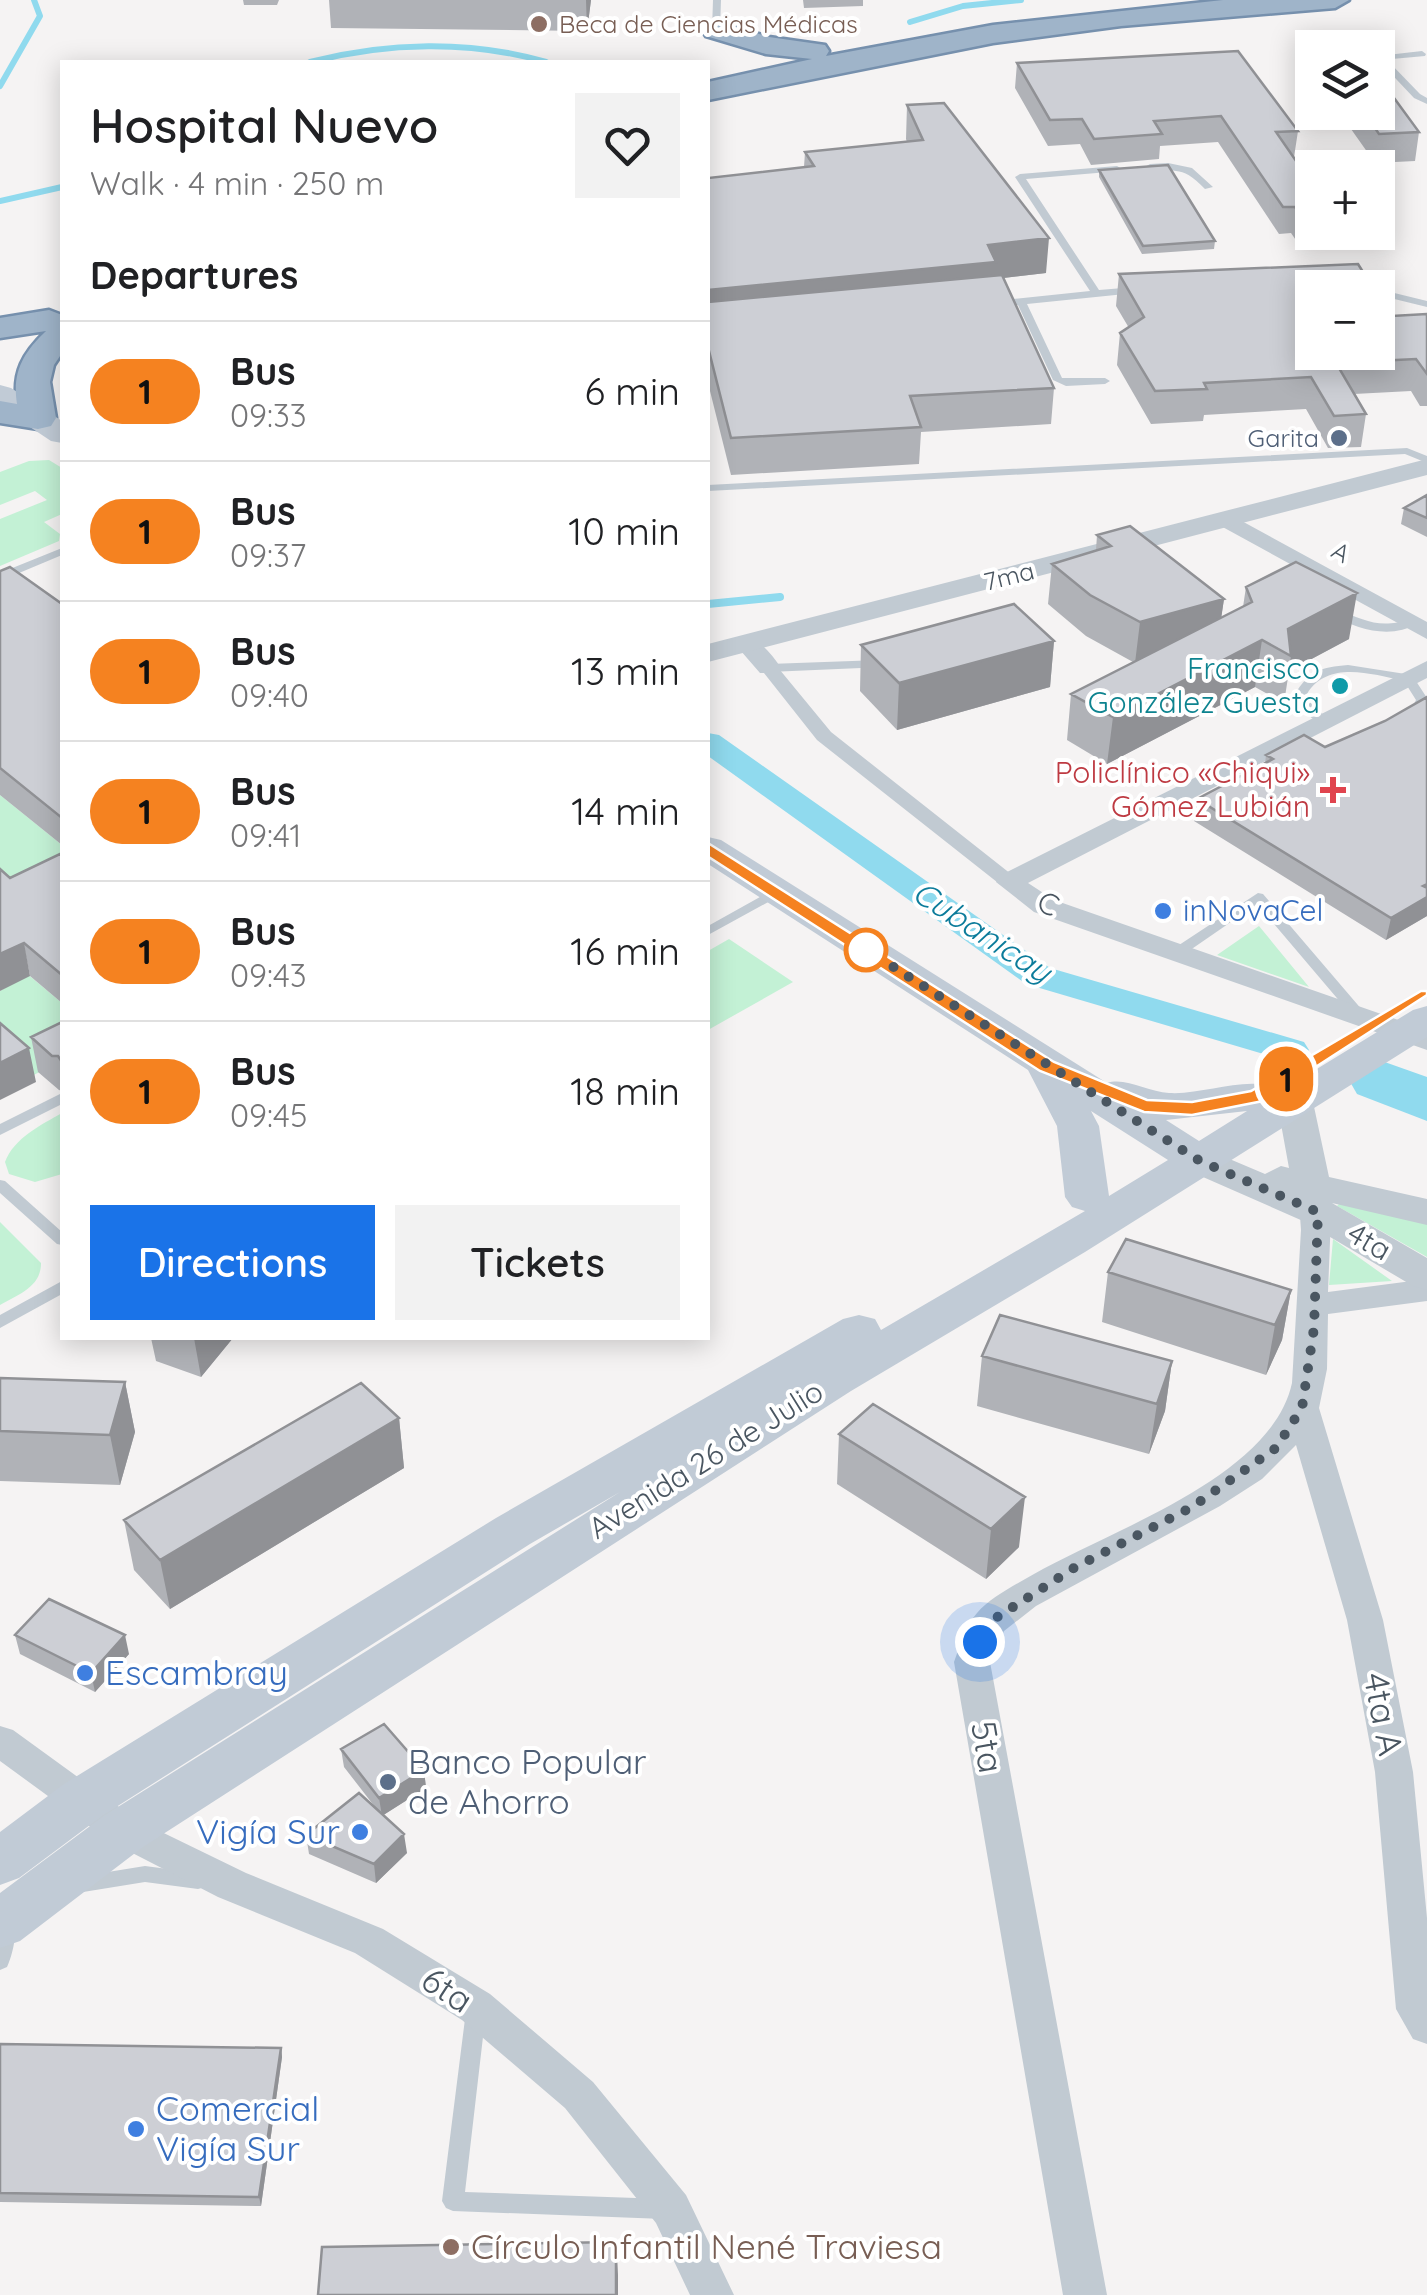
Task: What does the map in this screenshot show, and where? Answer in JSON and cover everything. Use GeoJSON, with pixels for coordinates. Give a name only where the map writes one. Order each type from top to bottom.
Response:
{"type":"FeatureCollection","features":[{"type":"Feature","properties":{"kind":"highway"},"geometry":{"type":"LineString","coordinates":[[710,75],[815,51],[995,19],[1158,0]]}},
{"type":"Feature","properties":{"kind":"highway"},"geometry":{"type":"LineString","coordinates":[[710,91],[992,34],[1213,8],[1335,0]]}},
{"type":"Feature","properties":{"kind":"highway"},"geometry":{"type":"LineString","coordinates":[[716,15],[766,46],[815,51]]}},
{"type":"Feature","properties":{"kind":"highway"},"geometry":{"type":"LineString","coordinates":[[710,63],[720,47],[716,15]]}},
{"type":"Feature","properties":{"kind":"highway"},"geometry":{"type":"LineString","coordinates":[[0,328],[59,326]]}},
{"type":"Feature","properties":{"kind":"highway"},"geometry":{"type":"LineString","coordinates":[[0,343],[59,326]]}},
{"type":"Feature","properties":{"kind":"highway"},"geometry":{"type":"LineString","coordinates":[[0,364],[59,326]]}},
{"type":"Feature","properties":{"kind":"highway"},"geometry":{"type":"LineString","coordinates":[[50,426],[30,375],[59,326]]}},
{"type":"Feature","properties":{"kind":"highway"},"geometry":{"type":"LineString","coordinates":[[0,412],[50,426]]}},
{"type":"Feature","properties":{"kind":"main road"},"geometry":{"type":"LineString","coordinates":[[0,394],[50,426]]}},
{"type":"Feature","properties":{"kind":"main road"},"geometry":{"type":"LineString","coordinates":[[710,849],[1187,1153]]}},
{"type":"Feature","properties":{"kind":"main road","name":"Avenida 26 de Julio"},"geometry":{"type":"LineString","coordinates":[[3,1934],[124,1830],[1187,1153],[1391,1030],[1427,994]]}},
{"type":"Feature","properties":{"kind":"main road"},"geometry":{"type":"LineString","coordinates":[[1047,1066],[1144,1106],[1192,1108],[1292,1089]]}},
{"type":"Feature","properties":{"kind":"main road"},"geometry":{"type":"LineString","coordinates":[[1047,1066],[1078,1126],[1087,1197]]}},
{"type":"Feature","properties":{"kind":"main road","name":"Avenida 26 de Julio"},"geometry":{"type":"LineString","coordinates":[[0,1862],[83,1800],[513,1532],[1087,1197],[1187,1153]]}},
{"type":"Feature","properties":{"kind":"street","name":"7ma"},"geometry":{"type":"LineString","coordinates":[[710,652],[1228,520],[1427,463]]}},
{"type":"Feature","properties":{"kind":"street","name":"A"},"geometry":{"type":"LineString","coordinates":[[1228,520],[1334,595],[1419,628]]}},
{"type":"Feature","properties":{"kind":"street","name":"C"},"geometry":{"type":"LineString","coordinates":[[746,642],[824,736],[1044,906],[1391,1030]]}},
{"type":"Feature","properties":{"kind":"street"},"geometry":{"type":"LineString","coordinates":[[1009,882],[1295,746],[1323,720],[1418,673]]}},
{"type":"Feature","properties":{"kind":"street"},"geometry":{"type":"LineString","coordinates":[[1292,1089],[1315,1199],[1427,1212]]}},
{"type":"Feature","properties":{"kind":"street","name":"4ta"},"geometry":{"type":"LineString","coordinates":[[1187,1153],[1315,1199],[1427,1276]]}},
{"type":"Feature","properties":{"kind":"street","name":"5ta"},"geometry":{"type":"LineString","coordinates":[[1085,2295],[972,1662],[988,1623],[1074,1568],[1192,1507],[1276,1448],[1302,1408],[1314,1328],[1315,1199]]}},
{"type":"Feature","properties":{"kind":"street"},"geometry":{"type":"LineString","coordinates":[[1312,1304],[1427,1290]]}},
{"type":"Feature","properties":{"kind":"street","name":"4ta A"},"geometry":{"type":"LineString","coordinates":[[1302,1408],[1364,1620],[1394,1772],[1416,2010],[1427,2026]]}},
{"type":"Feature","properties":{"kind":"street","name":"6ta"},"geometry":{"type":"LineString","coordinates":[[0,1742],[124,1830],[232,1885],[369,1941],[476,2007],[579,2095],[671,2209],[712,2295]]}},
{"type":"Feature","properties":{"kind":"lane"},"geometry":{"type":"LineString","coordinates":[[1395,57],[1422,54]]}},
{"type":"Feature","properties":{"kind":"lane"},"geometry":{"type":"LineString","coordinates":[[1395,73],[1427,101]]}},
{"type":"Feature","properties":{"kind":"lane"},"geometry":{"type":"LineString","coordinates":[[1139,168],[1174,165],[1193,170],[1208,187]]}},
{"type":"Feature","properties":{"kind":"lane"},"geometry":{"type":"LineString","coordinates":[[1096,294],[1020,177],[1122,169]]}},
{"type":"Feature","properties":{"kind":"lane"},"geometry":{"type":"LineString","coordinates":[[982,305],[1154,288]]}},
{"type":"Feature","properties":{"kind":"lane"},"geometry":{"type":"LineString","coordinates":[[1395,296],[1427,304]]}},
{"type":"Feature","properties":{"kind":"lane"},"geometry":{"type":"LineString","coordinates":[[1021,301],[1058,380],[1105,381]]}},
{"type":"Feature","properties":{"kind":"lane"},"geometry":{"type":"LineString","coordinates":[[710,488],[1407,451],[1427,463]]}},
{"type":"Feature","properties":{"kind":"lane"},"geometry":{"type":"LineString","coordinates":[[0,577],[60,552]]}},
{"type":"Feature","properties":{"kind":"lane"},"geometry":{"type":"LineString","coordinates":[[769,668],[891,664]]}},
{"type":"Feature","properties":{"kind":"lane"},"geometry":{"type":"LineString","coordinates":[[1323,720],[1305,705],[1301,694],[1314,676],[1348,670],[1418,673],[1422,707],[1399,723]]}},
{"type":"Feature","properties":{"kind":"lane"},"geometry":{"type":"LineString","coordinates":[[710,929],[776,892]]}},
{"type":"Feature","properties":{"kind":"lane"},"geometry":{"type":"LineString","coordinates":[[1178,952],[1258,897],[1391,1030]]}},
{"type":"Feature","properties":{"kind":"lane"},"geometry":{"type":"LineString","coordinates":[[0,1130],[60,1099]]}},
{"type":"Feature","properties":{"kind":"lane"},"geometry":{"type":"LineString","coordinates":[[0,1185],[60,1238]]}},
{"type":"Feature","properties":{"kind":"lane"},"geometry":{"type":"LineString","coordinates":[[0,1322],[60,1288]]}},
{"type":"Feature","properties":{"kind":"lane"},"geometry":{"type":"LineString","coordinates":[[3,1934],[78,1884],[146,1874],[232,1885]]}},
{"type":"Feature","properties":{"kind":"lane"},"geometry":{"type":"LineString","coordinates":[[476,2007],[453,2201],[671,2209]]}},
{"type":"Feature","properties":{"kind":"green space"},"geometry":{"type":"Polygon","coordinates":[[[49,460],[60,467],[60,515],[44,522],[60,534],[59,541],[0,566],[0,519],[47,500],[35,491],[0,505],[0,472],[29,461],[49,460]]]}},
{"type":"Feature","properties":{"kind":"green space"},"geometry":{"type":"Polygon","coordinates":[[[0,795],[60,843],[60,889],[0,897],[0,795]]]}},
{"type":"Feature","properties":{"kind":"green space"},"geometry":{"type":"Polygon","coordinates":[[[1259,926],[1309,987],[1217,955],[1259,926]]]}},
{"type":"Feature","properties":{"kind":"green space"},"geometry":{"type":"Polygon","coordinates":[[[729,939],[793,982],[710,1029],[710,950],[729,939]]]}},
{"type":"Feature","properties":{"kind":"green space"},"geometry":{"type":"Polygon","coordinates":[[[13,962],[60,1001],[60,1061],[30,1077],[0,1051],[0,991],[5,988],[13,962]]]}},
{"type":"Feature","properties":{"kind":"green space"},"geometry":{"type":"Polygon","coordinates":[[[60,1114],[60,1175],[35,1182],[9,1174],[5,1162],[9,1153],[29,1133],[60,1114]]]}},
{"type":"Feature","properties":{"kind":"green space"},"geometry":{"type":"Polygon","coordinates":[[[1341,1202],[1427,1224],[1427,1257],[1337,1206],[1341,1202]]]}},
{"type":"Feature","properties":{"kind":"green space"},"geometry":{"type":"Polygon","coordinates":[[[0,1222],[41,1263],[33,1284],[0,1305],[0,1222]]]}},
{"type":"Feature","properties":{"kind":"green space"},"geometry":{"type":"Polygon","coordinates":[[[1333,1239],[1392,1281],[1329,1285],[1333,1239]]]}},
{"type":"Feature","properties":{"kind":"building"},"geometry":{"type":"Polygon","coordinates":[[[1238,51],[1298,131],[1276,132],[1295,159],[1295,207],[1283,207],[1221,116],[1154,121],[1162,134],[1094,139],[1082,119],[1050,120],[1017,63],[1238,51]]]}},
{"type":"Feature","properties":{"kind":"building"},"geometry":{"type":"Polygon","coordinates":[[[1395,99],[1419,132],[1379,134],[1376,130],[1395,130],[1395,99]]]}},
{"type":"Feature","properties":{"kind":"building"},"geometry":{"type":"Polygon","coordinates":[[[944,103],[1049,238],[988,245],[996,262],[710,290],[710,178],[814,166],[805,152],[923,140],[907,105],[944,103]]]}},
{"type":"Feature","properties":{"kind":"building"},"geometry":{"type":"Polygon","coordinates":[[[1168,165],[1215,241],[1143,246],[1099,170],[1168,165]]]}},
{"type":"Feature","properties":{"kind":"building"},"geometry":{"type":"Polygon","coordinates":[[[1358,264],[1362,270],[1295,270],[1295,370],[1340,370],[1366,414],[1334,416],[1311,377],[1204,383],[1207,389],[1155,391],[1120,333],[1144,317],[1119,274],[1358,264]]]}},
{"type":"Feature","properties":{"kind":"building"},"geometry":{"type":"Polygon","coordinates":[[[1002,275],[1054,388],[910,396],[921,427],[731,438],[710,355],[710,302],[1002,275]]]}},
{"type":"Feature","properties":{"kind":"building"},"geometry":{"type":"Polygon","coordinates":[[[1427,314],[1427,374],[1416,359],[1395,360],[1395,316],[1427,314]]]}},
{"type":"Feature","properties":{"kind":"building"},"geometry":{"type":"Polygon","coordinates":[[[1427,495],[1427,518],[1404,508],[1427,495]]]}},
{"type":"Feature","properties":{"kind":"building"},"geometry":{"type":"Polygon","coordinates":[[[1130,526],[1224,599],[1140,622],[1090,595],[1052,564],[1111,546],[1097,535],[1130,526]]]}},
{"type":"Feature","properties":{"kind":"building"},"geometry":{"type":"Polygon","coordinates":[[[1296,562],[1357,593],[1288,629],[1291,656],[1262,640],[1113,717],[1071,694],[1252,602],[1246,587],[1296,562]]]}},
{"type":"Feature","properties":{"kind":"building"},"geometry":{"type":"Polygon","coordinates":[[[10,567],[60,603],[60,816],[0,768],[0,571],[10,567]]]}},
{"type":"Feature","properties":{"kind":"building"},"geometry":{"type":"Polygon","coordinates":[[[1014,604],[1054,641],[899,683],[861,645],[1014,604]]]}},
{"type":"Feature","properties":{"kind":"building","name":"Policlínico «Chiqui» Gómez Lubián"},"geometry":{"type":"Polygon","coordinates":[[[1427,697],[1427,884],[1423,886],[1427,888],[1427,897],[1391,918],[1197,799],[1273,759],[1266,755],[1304,735],[1325,747],[1385,721],[1427,697]]]}},
{"type":"Feature","properties":{"kind":"building"},"geometry":{"type":"Polygon","coordinates":[[[60,854],[60,973],[24,943],[0,954],[0,869],[10,878],[60,854]]]}},
{"type":"Feature","properties":{"kind":"building"},"geometry":{"type":"Polygon","coordinates":[[[0,1023],[29,1048],[0,1063],[0,1023]]]}},
{"type":"Feature","properties":{"kind":"building"},"geometry":{"type":"Polygon","coordinates":[[[60,1023],[60,1059],[52,1056],[31,1037],[60,1023]]]}},
{"type":"Feature","properties":{"kind":"building"},"geometry":{"type":"Polygon","coordinates":[[[1126,1239],[1291,1290],[1275,1325],[1108,1272],[1126,1239]]]}},
{"type":"Feature","properties":{"kind":"building"},"geometry":{"type":"Polygon","coordinates":[[[1000,1315],[1172,1361],[1157,1404],[982,1356],[1000,1315]]]}},
{"type":"Feature","properties":{"kind":"building"},"geometry":{"type":"Polygon","coordinates":[[[0,1378],[125,1382],[110,1435],[0,1431],[0,1378]]]}},
{"type":"Feature","properties":{"kind":"building"},"geometry":{"type":"Polygon","coordinates":[[[361,1383],[399,1418],[160,1560],[124,1520],[361,1383]]]}},
{"type":"Feature","properties":{"kind":"building"},"geometry":{"type":"Polygon","coordinates":[[[873,1404],[1025,1497],[991,1529],[839,1434],[873,1404]]]}},
{"type":"Feature","properties":{"kind":"building"},"geometry":{"type":"Polygon","coordinates":[[[49,1599],[125,1635],[91,1673],[15,1635],[49,1599]]]}},
{"type":"Feature","properties":{"kind":"building"},"geometry":{"type":"Polygon","coordinates":[[[384,1724],[424,1770],[379,1798],[341,1749],[384,1724]]]}},
{"type":"Feature","properties":{"kind":"building"},"geometry":{"type":"Polygon","coordinates":[[[359,1793],[404,1834],[374,1864],[306,1835],[359,1793]]]}},
{"type":"Feature","properties":{"kind":"building","name":"Comercial Vigía Sur"},"geometry":{"type":"Polygon","coordinates":[[[0,2044],[281,2048],[259,2197],[0,2193],[0,2044]]]}},
{"type":"Feature","properties":{"kind":"building","name":"Círculo Infantil Nené Traviesa"},"geometry":{"type":"Polygon","coordinates":[[[616,2242],[616,2295],[318,2295],[322,2247],[616,2242]]]}},
{"type":"Feature","properties":{"kind":"waterway","name":"Cubanicay"},"geometry":{"type":"LineString","coordinates":[[0,86],[40,16],[34,0]]}},
{"type":"Feature","properties":{"kind":"waterway"},"geometry":{"type":"LineString","coordinates":[[910,22],[963,6],[1021,0]]}},
{"type":"Feature","properties":{"kind":"waterway"},"geometry":{"type":"LineString","coordinates":[[318,60],[369,50],[428,46],[488,50],[538,60]]}},
{"type":"Feature","properties":{"kind":"waterway","name":"Cubanicay"},"geometry":{"type":"LineString","coordinates":[[0,201],[60,187]]}},
{"type":"Feature","properties":{"kind":"waterway"},"geometry":{"type":"LineString","coordinates":[[710,604],[780,597]]}},
{"type":"Feature","properties":{"kind":"waterway","name":"Cubanicay"},"geometry":{"type":"LineString","coordinates":[[710,743],[1038,976],[1291,1050]]}},
{"type":"Feature","properties":{"kind":"waterway","name":"Cubanicay"},"geometry":{"type":"LineString","coordinates":[[1379,1080],[1427,1101]]}},
{"type":"Feature","properties":{"kind":"bus line","name":"1"},"geometry":{"type":"LineString","coordinates":[[710,849],[1047,1066],[1144,1106],[1192,1108],[1256,1096],[1427,995]]}},
{"type":"Feature","properties":{"kind":"place","name":"Beca de Ciencias Médicas"},"geometry":{"type":"Point","coordinates":[539,24]}},
{"type":"Feature","properties":{"kind":"place","name":"Garita"},"geometry":{"type":"Point","coordinates":[1339,438]}},
{"type":"Feature","properties":{"kind":"place","name":"Francisco González Guesta"},"geometry":{"type":"Point","coordinates":[1340,686]}},
{"type":"Feature","properties":{"kind":"place","name":"Policlínico «Chiqui» Gómez Lubián"},"geometry":{"type":"Point","coordinates":[1333,790]}},
{"type":"Feature","properties":{"kind":"place","name":"inNovaCel"},"geometry":{"type":"Point","coordinates":[1163,911]}},
{"type":"Feature","properties":{"kind":"place","name":"Escambray"},"geometry":{"type":"Point","coordinates":[85,1673]}},
{"type":"Feature","properties":{"kind":"place","name":"Banco Popular de Ahorro"},"geometry":{"type":"Point","coordinates":[388,1782]}},
{"type":"Feature","properties":{"kind":"place","name":"Vigía Sur"},"geometry":{"type":"Point","coordinates":[360,1832]}},
{"type":"Feature","properties":{"kind":"place","name":"Comercial Vigía Sur"},"geometry":{"type":"Point","coordinates":[136,2129]}},
{"type":"Feature","properties":{"kind":"place","name":"Círculo Infantil Nené Traviesa"},"geometry":{"type":"Point","coordinates":[451,2247]}},
{"type":"Feature","properties":{"kind":"route"},"geometry":{"type":"LineString","coordinates":[[866,950],[857,944],[1200,1161],[1318,1212],[1314,1328],[1302,1408],[1276,1448],[1192,1507],[1074,1568],[988,1623],[980,1642]]}}]}
